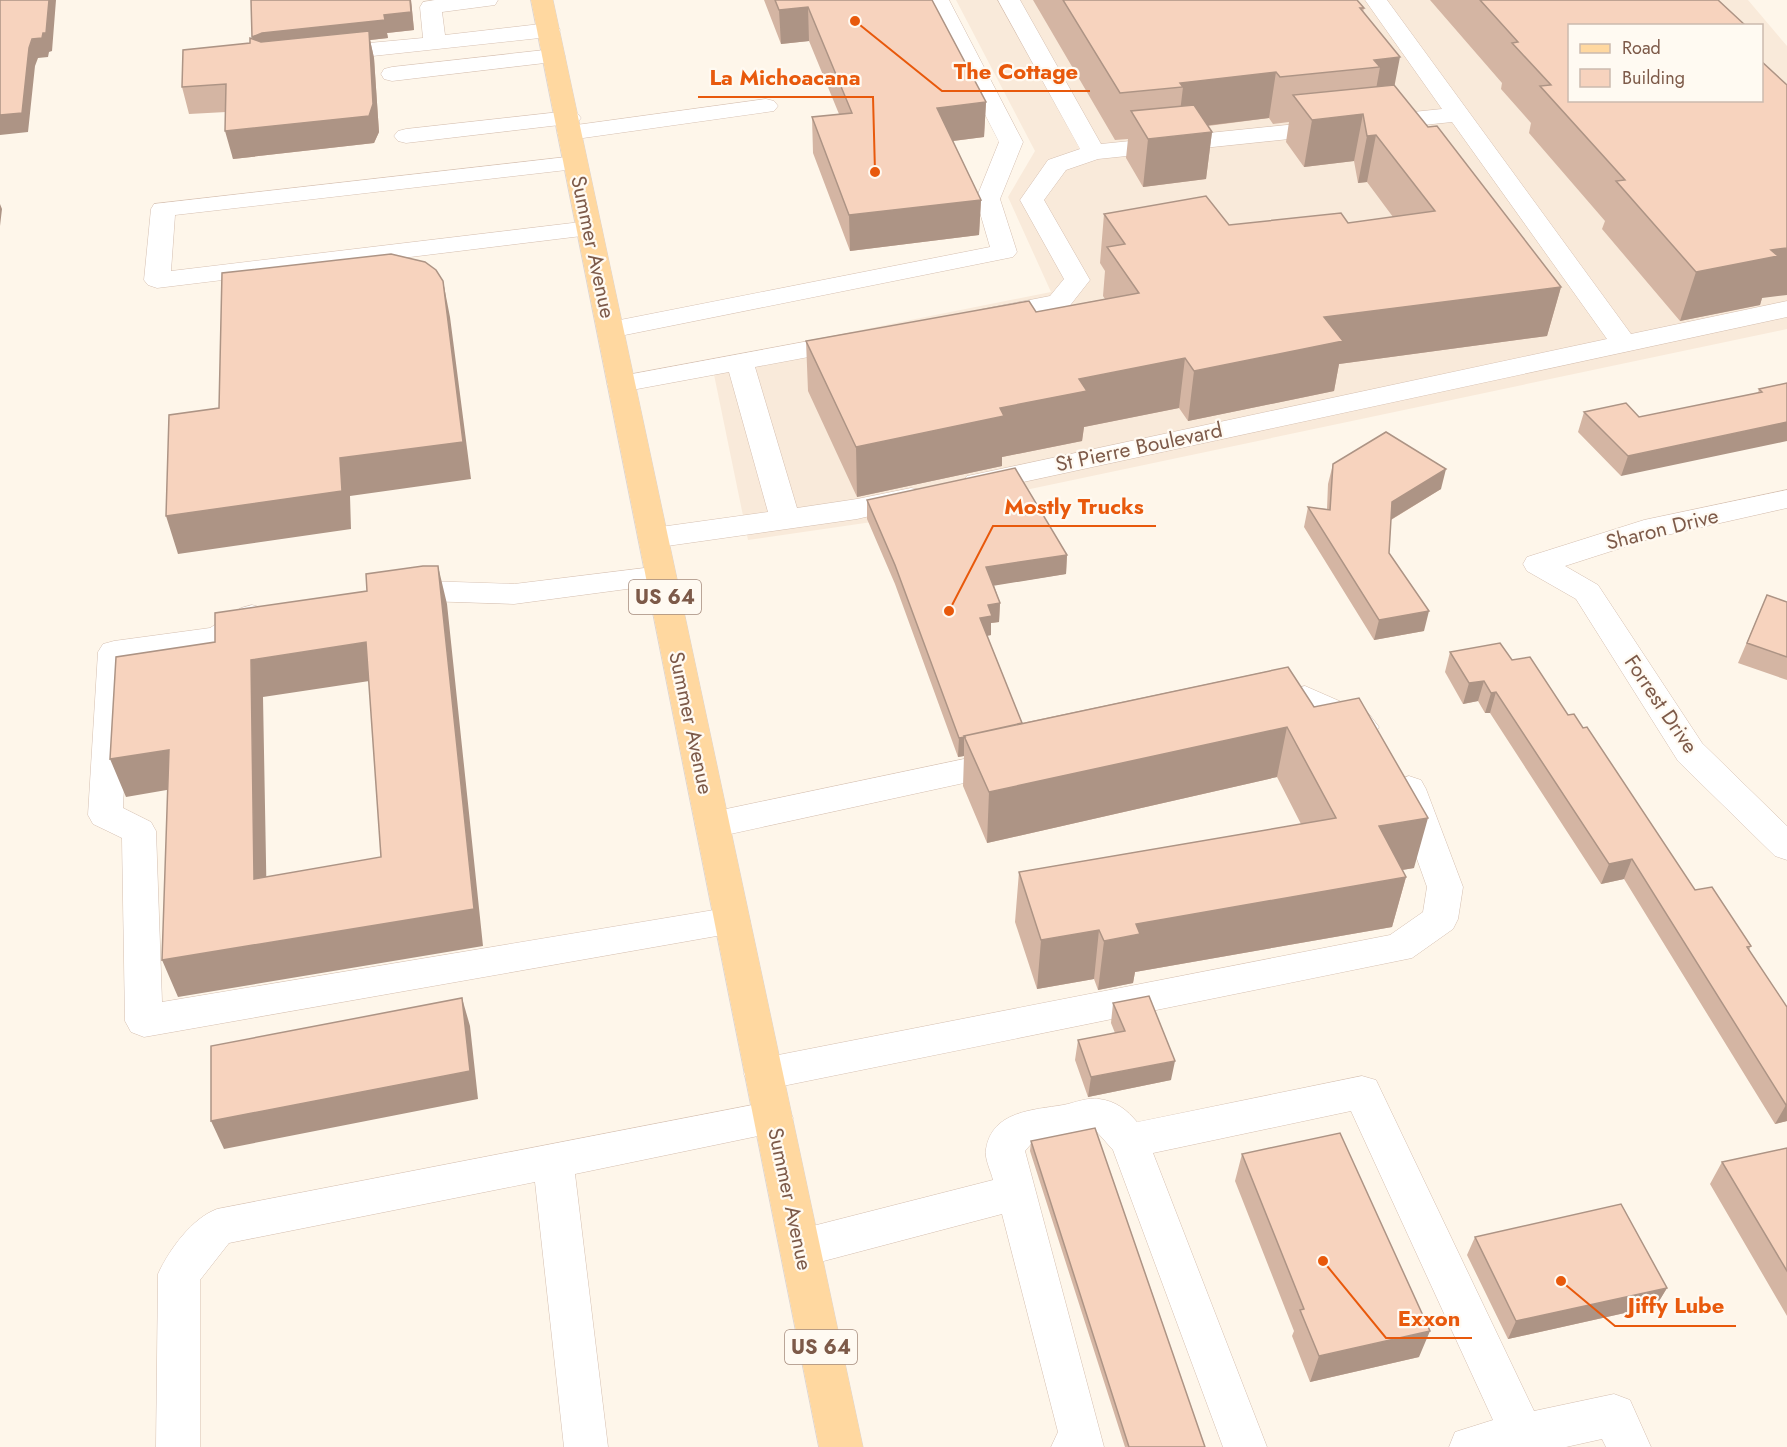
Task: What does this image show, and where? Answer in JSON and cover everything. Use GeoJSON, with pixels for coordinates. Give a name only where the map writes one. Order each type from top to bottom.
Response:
{"type":"FeatureCollection","features":[{"type":"Feature","properties":{"kind":"main road","name":"Summer Avenue"},"geometry":{"type":"LineString","coordinates":[[542,0],[841,1447]]}},
{"type":"Feature","properties":{"kind":"street"},"geometry":{"type":"LineString","coordinates":[[435,43],[431,7],[487,0]]}},
{"type":"Feature","properties":{"kind":"street"},"geometry":{"type":"LineString","coordinates":[[610,330],[1004,252],[988,199],[1011,142],[938,0]]}},
{"type":"Feature","properties":{"kind":"street"},"geometry":{"type":"LineString","coordinates":[[1009,0],[1094,152]]}},
{"type":"Feature","properties":{"kind":"street"},"geometry":{"type":"LineString","coordinates":[[1376,0],[1623,342]]}},
{"type":"Feature","properties":{"kind":"street"},"geometry":{"type":"LineString","coordinates":[[300,57],[435,43],[551,43]]}},
{"type":"Feature","properties":{"kind":"street"},"geometry":{"type":"LineString","coordinates":[[392,74],[551,43]]}},
{"type":"Feature","properties":{"kind":"street"},"geometry":{"type":"LineString","coordinates":[[406,136],[569,126],[766,106]]}},
{"type":"Feature","properties":{"kind":"street"},"geometry":{"type":"LineString","coordinates":[[965,320],[1059,302],[1077,280],[1032,200],[1057,165],[1094,152],[1458,114]]}},
{"type":"Feature","properties":{"kind":"street"},"geometry":{"type":"LineString","coordinates":[[575,163],[164,209],[157,280],[589,229]]}},
{"type":"Feature","properties":{"kind":"street","name":"St Pierre Boulevard"},"geometry":{"type":"LineString","coordinates":[[652,538],[857,509],[1623,342],[1787,309]]}},
{"type":"Feature","properties":{"kind":"street"},"geometry":{"type":"LineString","coordinates":[[621,384],[872,337]]}},
{"type":"Feature","properties":{"kind":"street"},"geometry":{"type":"LineString","coordinates":[[740,362],[785,519]]}},
{"type":"Feature","properties":{"kind":"street","name":"Sharon Drive"},"geometry":{"type":"LineString","coordinates":[[1538,564],[1644,530],[1787,499]]}},
{"type":"Feature","properties":{"kind":"street","name":"Forrest Drive"},"geometry":{"type":"LineString","coordinates":[[1538,564],[1587,592],[1690,752],[1787,847]]}},
{"type":"Feature","properties":{"kind":"street"},"geometry":{"type":"LineString","coordinates":[[378,598],[425,591],[514,594],[661,576]]}},
{"type":"Feature","properties":{"kind":"street"},"geometry":{"type":"LineString","coordinates":[[285,611],[250,616],[218,638],[114,652],[105,815],[139,831],[144,1021],[732,921]]}},
{"type":"Feature","properties":{"kind":"street"},"geometry":{"type":"LineString","coordinates":[[763,1074],[1400,948],[1440,919],[1445,887],[1411,791],[1358,722],[1305,698],[1235,713]]}},
{"type":"Feature","properties":{"kind":"street"},"geometry":{"type":"LineString","coordinates":[[712,825],[1037,756]]}},
{"type":"Feature","properties":{"kind":"street"},"geometry":{"type":"LineString","coordinates":[[1129,1141],[1362,1092],[1522,1434]]}},
{"type":"Feature","properties":{"kind":"street"},"geometry":{"type":"LineString","coordinates":[[1080,1446],[1005,1150],[1009,1139],[1021,1130],[1098,1115],[1110,1119],[1129,1141],[1245,1447]]}},
{"type":"Feature","properties":{"kind":"street"},"geometry":{"type":"LineString","coordinates":[[178,1447],[179,1275],[217,1227],[773,1118]]}},
{"type":"Feature","properties":{"kind":"street"},"geometry":{"type":"LineString","coordinates":[[552,1161],[586,1447]]}},
{"type":"Feature","properties":{"kind":"street"},"geometry":{"type":"LineString","coordinates":[[801,1248],[1017,1192]]}},
{"type":"Feature","properties":{"kind":"street"},"geometry":{"type":"LineString","coordinates":[[1471,1447],[1522,1434],[1621,1431]]}},
{"type":"Feature","properties":{"kind":"shaded area"},"geometry":{"type":"Polygon","coordinates":[[[956,0],[1748,0],[1787,46],[1787,329],[879,521],[748,540],[711,360],[1051,292],[1008,197],[1035,151],[956,0]]]}},
{"type":"Feature","properties":{"kind":"building"},"geometry":{"type":"Polygon","coordinates":[[[0,0],[49,0],[46,33],[43,33],[42,38],[32,39],[29,48],[22,113],[0,115],[0,0]]]}},
{"type":"Feature","properties":{"kind":"building"},"geometry":{"type":"Polygon","coordinates":[[[251,0],[410,0],[411,12],[384,15],[385,20],[262,33],[252,37],[251,0]]]}},
{"type":"Feature","properties":{"kind":"building"},"geometry":{"type":"Polygon","coordinates":[[[775,0],[932,0],[986,102],[937,108],[981,200],[849,215],[812,117],[852,113],[808,7],[779,10],[775,0]]]}},
{"type":"Feature","properties":{"kind":"building"},"geometry":{"type":"Polygon","coordinates":[[[1063,0],[1357,0],[1364,8],[1360,8],[1400,57],[1374,60],[1380,67],[1280,77],[1276,72],[1180,83],[1183,87],[1120,93],[1063,0]]]}},
{"type":"Feature","properties":{"kind":"building"},"geometry":{"type":"Polygon","coordinates":[[[1480,0],[1718,0],[1744,24],[1568,24],[1568,102],[1763,102],[1763,63],[1787,85],[1787,248],[1771,250],[1778,256],[1696,272],[1616,181],[1625,180],[1540,86],[1551,85],[1512,43],[1518,42],[1480,0]]]}},
{"type":"Feature","properties":{"kind":"building"},"geometry":{"type":"Polygon","coordinates":[[[369,31],[373,104],[369,116],[225,131],[226,84],[182,87],[183,50],[250,43],[250,38],[261,42],[369,31]]]}},
{"type":"Feature","properties":{"kind":"building"},"geometry":{"type":"Polygon","coordinates":[[[1394,85],[1428,127],[1437,126],[1561,287],[1324,317],[1343,341],[1194,371],[1185,358],[1079,379],[1087,391],[1000,408],[1004,416],[856,447],[806,341],[1029,301],[1036,312],[1139,293],[1107,247],[1125,244],[1104,214],[1206,196],[1229,225],[1341,213],[1348,223],[1435,211],[1376,135],[1367,136],[1363,114],[1312,120],[1293,95],[1394,85]]]}},
{"type":"Feature","properties":{"kind":"building"},"geometry":{"type":"Polygon","coordinates":[[[1194,105],[1212,132],[1148,139],[1131,111],[1194,105]]]}},
{"type":"Feature","properties":{"kind":"building"},"geometry":{"type":"Polygon","coordinates":[[[391,254],[425,262],[436,270],[443,281],[463,442],[340,458],[342,491],[166,516],[169,415],[219,408],[222,273],[391,254]]]}},
{"type":"Feature","properties":{"kind":"building"},"geometry":{"type":"Polygon","coordinates":[[[1787,383],[1787,422],[1628,456],[1584,412],[1626,403],[1639,417],[1762,392],[1759,389],[1787,383]]]}},
{"type":"Feature","properties":{"kind":"building"},"geometry":{"type":"Polygon","coordinates":[[[1386,432],[1446,469],[1392,502],[1389,553],[1429,611],[1379,620],[1308,507],[1330,510],[1333,464],[1386,432]]]}},
{"type":"Feature","properties":{"kind":"building"},"geometry":{"type":"Polygon","coordinates":[[[1015,468],[1067,555],[986,567],[1000,603],[988,605],[992,616],[980,618],[1022,723],[959,738],[895,565],[867,500],[1015,468]]]}},
{"type":"Feature","properties":{"kind":"building"},"geometry":{"type":"Polygon","coordinates":[[[438,566],[474,909],[162,960],[169,750],[110,759],[116,657],[215,642],[215,613],[367,591],[366,574],[438,566]],[[366,642],[251,660],[254,879],[381,857],[366,642]]]}},
{"type":"Feature","properties":{"kind":"building"},"geometry":{"type":"Polygon","coordinates":[[[1767,595],[1787,602],[1787,657],[1747,643],[1767,595]]]}},
{"type":"Feature","properties":{"kind":"building"},"geometry":{"type":"Polygon","coordinates":[[[1500,643],[1512,660],[1530,657],[1568,715],[1574,714],[1583,728],[1587,727],[1695,890],[1712,887],[1751,946],[1747,947],[1787,1007],[1786,1105],[1632,859],[1609,864],[1496,692],[1491,693],[1484,681],[1469,683],[1450,652],[1500,643]]]}},
{"type":"Feature","properties":{"kind":"building"},"geometry":{"type":"Polygon","coordinates":[[[1288,667],[1314,707],[1359,698],[1428,818],[1379,826],[1406,877],[1136,924],[1140,934],[1104,941],[1099,930],[1041,940],[1019,872],[1336,818],[1287,727],[989,792],[964,736],[1288,667]]]}},
{"type":"Feature","properties":{"kind":"building"},"geometry":{"type":"Polygon","coordinates":[[[1149,996],[1175,1061],[1091,1077],[1078,1040],[1125,1031],[1113,1003],[1149,996]]]}},
{"type":"Feature","properties":{"kind":"building"},"geometry":{"type":"Polygon","coordinates":[[[462,998],[470,1071],[211,1121],[211,1046],[462,998]]]}},
{"type":"Feature","properties":{"kind":"building"},"geometry":{"type":"Polygon","coordinates":[[[1095,1128],[1205,1447],[1129,1447],[1031,1141],[1095,1128]]]}},
{"type":"Feature","properties":{"kind":"building"},"geometry":{"type":"Polygon","coordinates":[[[1340,1133],[1430,1331],[1319,1356],[1300,1310],[1304,1309],[1242,1154],[1340,1133]]]}},
{"type":"Feature","properties":{"kind":"building"},"geometry":{"type":"Polygon","coordinates":[[[1787,1148],[1787,1271],[1722,1162],[1787,1148]]]}},
{"type":"Feature","properties":{"kind":"building"},"geometry":{"type":"Polygon","coordinates":[[[1621,1204],[1667,1288],[1516,1321],[1475,1237],[1621,1204]]]}},
{"type":"Feature","properties":{"kind":"place","name":"The Cottage"},"geometry":{"type":"Point","coordinates":[855,21]}},
{"type":"Feature","properties":{"kind":"place","name":"La Michoacana"},"geometry":{"type":"Point","coordinates":[875,172]}},
{"type":"Feature","properties":{"kind":"place","name":"Mostly Trucks"},"geometry":{"type":"Point","coordinates":[949,611]}},
{"type":"Feature","properties":{"kind":"place","name":"Exxon"},"geometry":{"type":"Point","coordinates":[1323,1261]}},
{"type":"Feature","properties":{"kind":"place","name":"Jiffy Lube"},"geometry":{"type":"Point","coordinates":[1561,1281]}}]}
